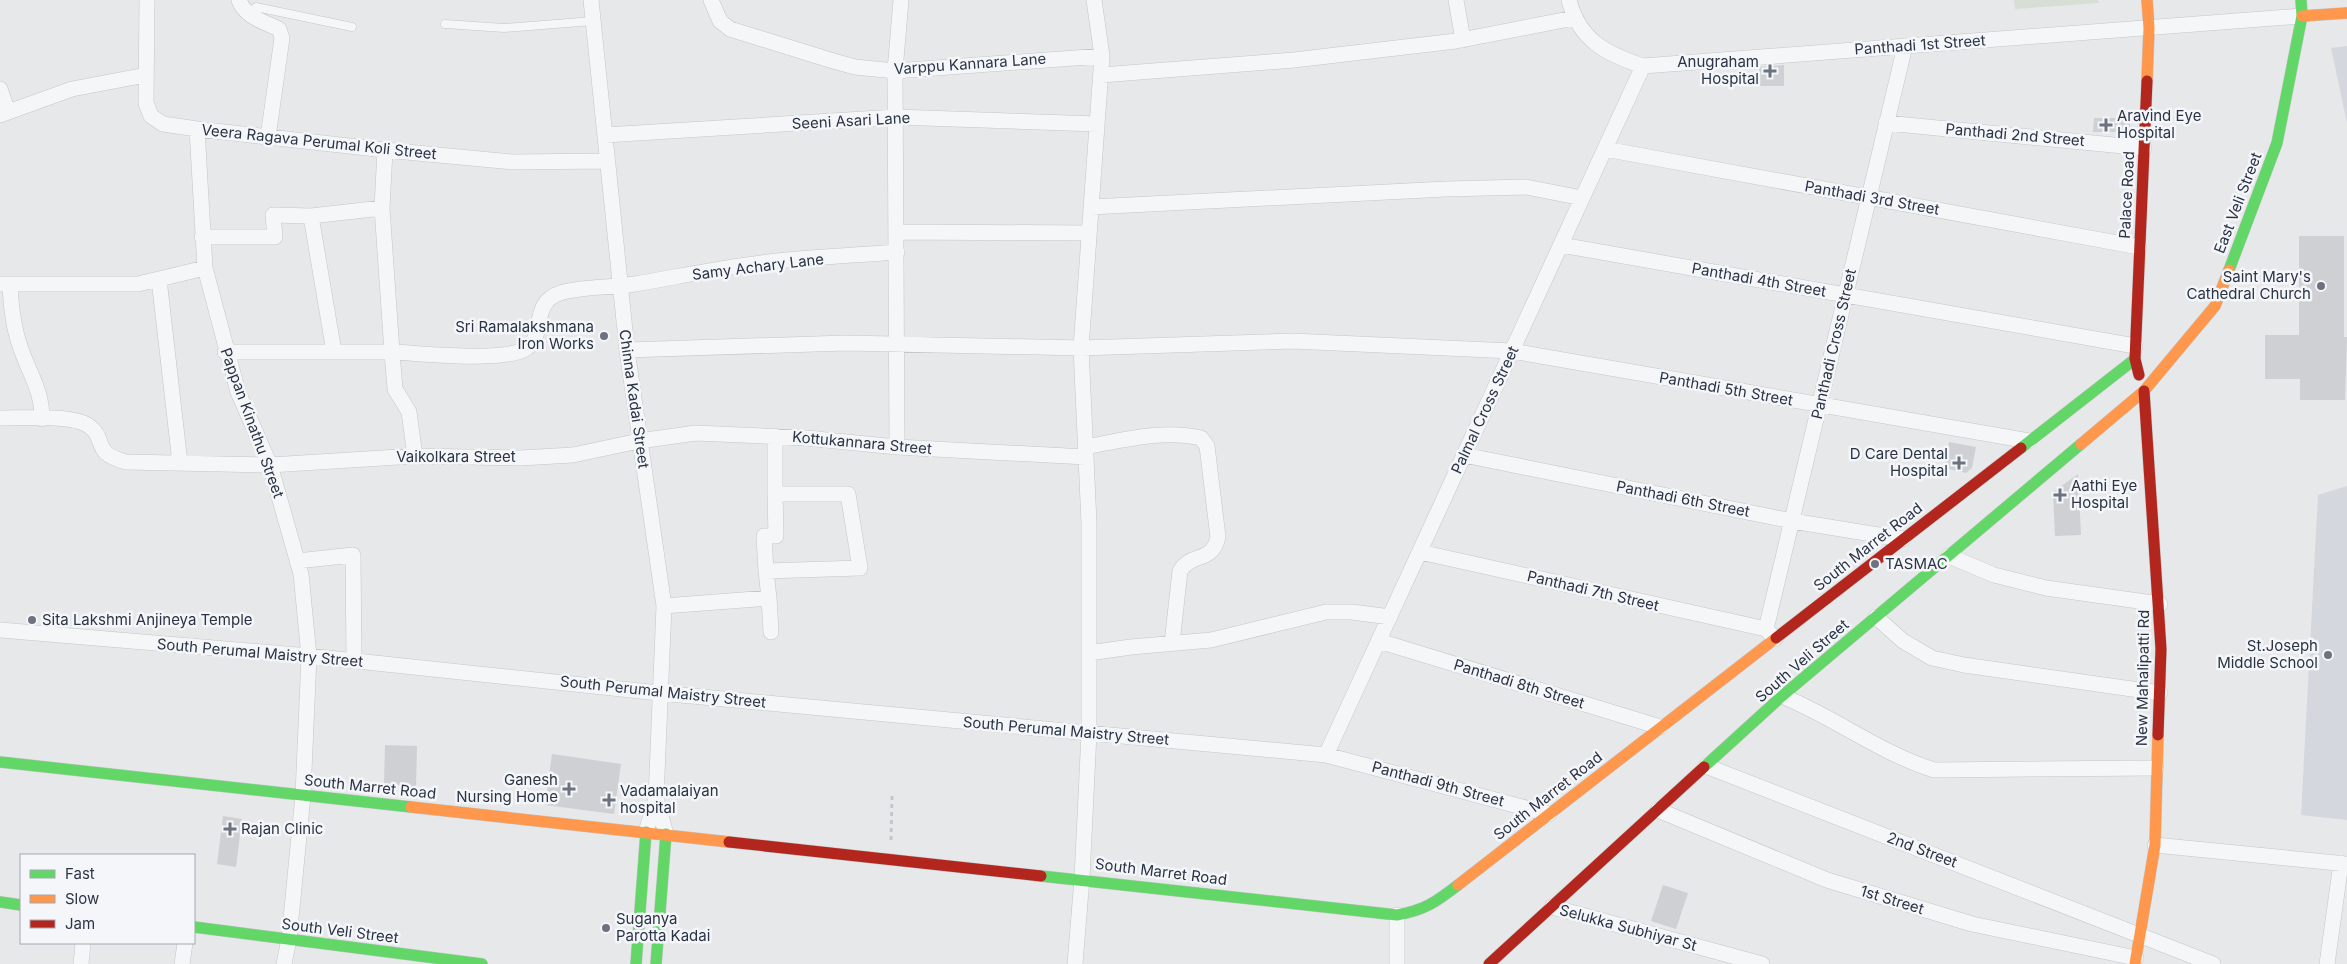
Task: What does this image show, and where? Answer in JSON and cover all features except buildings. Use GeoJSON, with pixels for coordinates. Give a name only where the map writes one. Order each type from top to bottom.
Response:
{"type":"FeatureCollection","features":[{"type":"Feature","properties":{"kind":"main road","name":"Palace Road"},"geometry":{"type":"LineString","coordinates":[[2144,391],[2135,353],[2149,28],[2147,0]]}},
{"type":"Feature","properties":{"kind":"main road","name":"East Veli Street"},"geometry":{"type":"LineString","coordinates":[[2144,391],[2215,306],[2277,143],[2302,16],[2301,0]]}},
{"type":"Feature","properties":{"kind":"main road"},"geometry":{"type":"LineString","coordinates":[[2302,16],[2347,13]]}},
{"type":"Feature","properties":{"kind":"main road","name":"South Marret Road"},"geometry":{"type":"LineString","coordinates":[[0,762],[1082,878],[1397,914],[1418,911],[1432,905],[1660,727],[1770,634],[1903,539],[2029,442],[2135,353]]}},
{"type":"Feature","properties":{"kind":"main road","name":"South Veli Street"},"geometry":{"type":"LineString","coordinates":[[1489,964],[1782,696],[2144,391]]}},
{"type":"Feature","properties":{"kind":"main road","name":"New Mahalipatti Rd"},"geometry":{"type":"LineString","coordinates":[[2135,961],[2155,845],[2156,768],[2160,693],[2160,604],[2144,391]]}},
{"type":"Feature","properties":{"kind":"main road"},"geometry":{"type":"LineString","coordinates":[[636,964],[646,832]]}},
{"type":"Feature","properties":{"kind":"main road"},"geometry":{"type":"LineString","coordinates":[[656,964],[666,834]]}},
{"type":"Feature","properties":{"kind":"main road"},"geometry":{"type":"LineString","coordinates":[[0,902],[20,905]]}},
{"type":"Feature","properties":{"kind":"main road","name":"South Veli Street"},"geometry":{"type":"LineString","coordinates":[[195,927],[482,964]]}},
{"type":"Feature","properties":{"kind":"street","name":"Veera Ragava Perumal Koli Street"},"geometry":{"type":"LineString","coordinates":[[147,0],[146,103],[151,116],[163,124],[385,150],[512,162],[607,161]]}},
{"type":"Feature","properties":{"kind":"street"},"geometry":{"type":"LineString","coordinates":[[239,0],[248,14],[279,29],[282,38],[268,137]]}},
{"type":"Feature","properties":{"kind":"street","name":"Chinna Kadai Street"},"geometry":{"type":"LineString","coordinates":[[591,0],[627,350],[664,606],[656,798],[646,832]]}},
{"type":"Feature","properties":{"kind":"street","name":"Varppu Kannara Lane"},"geometry":{"type":"LineString","coordinates":[[711,0],[720,21],[730,28],[855,67],[895,71],[1102,56]]}},
{"type":"Feature","properties":{"kind":"street"},"geometry":{"type":"LineString","coordinates":[[897,447],[895,71],[902,0]]}},
{"type":"Feature","properties":{"kind":"street"},"geometry":{"type":"LineString","coordinates":[[1075,964],[1082,878],[1089,733],[1089,523],[1081,348],[1102,56],[1094,0]]}},
{"type":"Feature","properties":{"kind":"street"},"geometry":{"type":"LineString","coordinates":[[1456,0],[1463,40]]}},
{"type":"Feature","properties":{"kind":"street","name":"Panthadi 1st Street"},"geometry":{"type":"LineString","coordinates":[[1570,0],[1574,18],[1595,44],[1616,57],[1643,66],[2302,16]]}},
{"type":"Feature","properties":{"kind":"street"},"geometry":{"type":"LineString","coordinates":[[1101,75],[1294,60],[1463,40],[1574,18]]}},
{"type":"Feature","properties":{"kind":"street","name":"Panthadi Cross Street"},"geometry":{"type":"LineString","coordinates":[[1770,634],[1792,521],[1905,46]]}},
{"type":"Feature","properties":{"kind":"street","name":"Palmal Cross Street"},"geometry":{"type":"LineString","coordinates":[[1326,755],[1643,66]]}},
{"type":"Feature","properties":{"kind":"street"},"geometry":{"type":"LineString","coordinates":[[0,89],[4,113],[72,89],[146,75]]}},
{"type":"Feature","properties":{"kind":"street","name":"Seeni Asari Lane"},"geometry":{"type":"LineString","coordinates":[[604,135],[896,116],[1097,124]]}},
{"type":"Feature","properties":{"kind":"street","name":"Panthadi 2nd Street"},"geometry":{"type":"LineString","coordinates":[[1886,123],[2144,148]]}},
{"type":"Feature","properties":{"kind":"street","name":"Pappan Kinathu Street"},"geometry":{"type":"LineString","coordinates":[[197,129],[205,268],[225,352],[238,392],[270,465],[301,574],[309,656],[303,795],[289,939],[284,964]]}},
{"type":"Feature","properties":{"kind":"street","name":"Panthadi 3rd Street"},"geometry":{"type":"LineString","coordinates":[[1605,149],[2139,247]]}},
{"type":"Feature","properties":{"kind":"street"},"geometry":{"type":"LineString","coordinates":[[385,150],[382,208],[395,389],[408,412],[415,456]]}},
{"type":"Feature","properties":{"kind":"street"},"geometry":{"type":"LineString","coordinates":[[1091,207],[1446,189],[1526,187],[1582,198]]}},
{"type":"Feature","properties":{"kind":"street"},"geometry":{"type":"LineString","coordinates":[[202,237],[275,237],[273,215],[311,216],[382,208]]}},
{"type":"Feature","properties":{"kind":"street"},"geometry":{"type":"LineString","coordinates":[[311,216],[334,352]]}},
{"type":"Feature","properties":{"kind":"street"},"geometry":{"type":"LineString","coordinates":[[897,232],[1089,233]]}},
{"type":"Feature","properties":{"kind":"street","name":"Panthadi 4th Street"},"geometry":{"type":"LineString","coordinates":[[1561,245],[1845,295],[2135,353]]}},
{"type":"Feature","properties":{"kind":"street","name":"Samy Achary Lane"},"geometry":{"type":"LineString","coordinates":[[225,352],[392,352],[492,356],[515,354],[528,348],[535,337],[541,308],[554,296],[561,293],[620,286],[775,261],[897,252]]}},
{"type":"Feature","properties":{"kind":"street"},"geometry":{"type":"LineString","coordinates":[[0,418],[42,419],[42,401],[12,322],[5,284],[138,284],[205,268]]}},
{"type":"Feature","properties":{"kind":"street"},"geometry":{"type":"LineString","coordinates":[[159,279],[180,463]]}},
{"type":"Feature","properties":{"kind":"street","name":"Panthadi 5th Street"},"geometry":{"type":"LineString","coordinates":[[627,350],[846,343],[1081,348],[1292,341],[1512,351],[2029,442]]}},
{"type":"Feature","properties":{"kind":"street","name":"Vaikolkara Street"},"geometry":{"type":"LineString","coordinates":[[42,419],[82,422],[90,426],[105,453],[112,458],[126,462],[270,465],[415,456],[520,458],[573,455],[639,441]]}},
{"type":"Feature","properties":{"kind":"street","name":"Kottukannara Street"},"geometry":{"type":"LineString","coordinates":[[639,441],[696,433],[775,436],[897,447],[1086,452],[1163,434],[1179,433],[1202,438],[1207,446],[1218,537],[1216,548],[1211,553],[1185,563],[1180,571],[1172,643]]}},
{"type":"Feature","properties":{"kind":"street"},"geometry":{"type":"LineString","coordinates":[[771,632],[764,536],[776,536],[775,436]]}},
{"type":"Feature","properties":{"kind":"street","name":"Panthadi 6th Street"},"geometry":{"type":"LineString","coordinates":[[1464,455],[1792,521],[1903,539]]}},
{"type":"Feature","properties":{"kind":"street"},"geometry":{"type":"LineString","coordinates":[[766,571],[860,568],[848,494],[776,494]]}},
{"type":"Feature","properties":{"kind":"street","name":"Panthadi 7th Street"},"geometry":{"type":"LineString","coordinates":[[1420,552],[1770,634]]}},
{"type":"Feature","properties":{"kind":"street"},"geometry":{"type":"LineString","coordinates":[[297,561],[353,555],[354,660]]}},
{"type":"Feature","properties":{"kind":"street"},"geometry":{"type":"LineString","coordinates":[[1949,556],[1994,575],[2038,586],[2160,604]]}},
{"type":"Feature","properties":{"kind":"street"},"geometry":{"type":"LineString","coordinates":[[664,606],[768,598]]}},
{"type":"Feature","properties":{"kind":"street"},"geometry":{"type":"LineString","coordinates":[[1089,653],[1210,640],[1326,612],[1352,612],[1390,617]]}},
{"type":"Feature","properties":{"kind":"street"},"geometry":{"type":"LineString","coordinates":[[1876,617],[1916,650],[1932,658],[1964,665],[2160,693]]}},
{"type":"Feature","properties":{"kind":"street","name":"South Perumal Maistry Street"},"geometry":{"type":"LineString","coordinates":[[0,630],[354,660],[660,692],[1326,755]]}},
{"type":"Feature","properties":{"kind":"street","name":"Panthadi 8th Street"},"geometry":{"type":"LineString","coordinates":[[1379,641],[1660,727]]}},
{"type":"Feature","properties":{"kind":"street"},"geometry":{"type":"LineString","coordinates":[[1782,696],[1805,705],[1911,763],[1934,770],[2156,768]]}},
{"type":"Feature","properties":{"kind":"street","name":"Panthadi 9th Street"},"geometry":{"type":"LineString","coordinates":[[1326,755],[1549,814]]}},
{"type":"Feature","properties":{"kind":"street","name":"2nd Street"},"geometry":{"type":"LineString","coordinates":[[1706,766],[2139,933],[2213,964]]}},
{"type":"Feature","properties":{"kind":"street","name":"Chinna Kadai Street"},"geometry":{"type":"LineString","coordinates":[[656,798],[666,834]]}},
{"type":"Feature","properties":{"kind":"street","name":"1st Street"},"geometry":{"type":"LineString","coordinates":[[1658,810],[1827,880],[1972,924],[2135,961]]}},
{"type":"Feature","properties":{"kind":"street"},"geometry":{"type":"LineString","coordinates":[[2155,845],[2344,864],[2326,964]]}},
{"type":"Feature","properties":{"kind":"street","name":"Selukka Subhiyar St"},"geometry":{"type":"LineString","coordinates":[[1552,907],[1762,964]]}},
{"type":"Feature","properties":{"kind":"street"},"geometry":{"type":"LineString","coordinates":[[1397,914],[1397,964]]}},
{"type":"Feature","properties":{"kind":"street"},"geometry":{"type":"LineString","coordinates":[[81,964],[83,944]]}},
{"type":"Feature","properties":{"kind":"street"},"geometry":{"type":"LineString","coordinates":[[182,964],[185,944]]}},
{"type":"Feature","properties":{"kind":"lane"},"geometry":{"type":"LineString","coordinates":[[248,14],[256,7],[352,27]]}},
{"type":"Feature","properties":{"kind":"lane"},"geometry":{"type":"LineString","coordinates":[[445,24],[504,28],[593,21]]}},
{"type":"Feature","properties":{"kind":"path"},"geometry":{"type":"LineString","coordinates":[[891,858],[892,796]]}},
{"type":"Feature","properties":{"kind":"shaded area"},"geometry":{"type":"Polygon","coordinates":[[[2014,0],[2098,0],[2099,3],[2015,9],[2014,0]]]}},
{"type":"Feature","properties":{"kind":"shaded area"},"geometry":{"type":"Polygon","coordinates":[[[2347,46],[2347,123],[2331,48],[2347,46]]]}},
{"type":"Feature","properties":{"kind":"shaded area","name":"St.Joseph Middle School"},"geometry":{"type":"Polygon","coordinates":[[[2347,486],[2347,820],[2301,815],[2318,495],[2347,486]]]}},
{"type":"Feature","properties":{"kind":"traffic: fast"},"geometry":{"type":"LineString","coordinates":[[2229,270],[2277,143],[2302,16],[2301,0]]}},
{"type":"Feature","properties":{"kind":"traffic: fast"},"geometry":{"type":"LineString","coordinates":[[2021,448],[2135,359]]}},
{"type":"Feature","properties":{"kind":"traffic: fast"},"geometry":{"type":"LineString","coordinates":[[1704,767],[1782,696],[2081,444]]}},
{"type":"Feature","properties":{"kind":"traffic: fast"},"geometry":{"type":"LineString","coordinates":[[0,762],[411,807]]}},
{"type":"Feature","properties":{"kind":"traffic: fast"},"geometry":{"type":"LineString","coordinates":[[636,964],[646,832]]}},
{"type":"Feature","properties":{"kind":"traffic: fast"},"geometry":{"type":"LineString","coordinates":[[656,964],[666,834]]}},
{"type":"Feature","properties":{"kind":"traffic: fast"},"geometry":{"type":"LineString","coordinates":[[1041,876],[1397,915],[1415,911],[1430,904],[1458,885]]}},
{"type":"Feature","properties":{"kind":"traffic: fast"},"geometry":{"type":"LineString","coordinates":[[0,902],[20,905]]}},
{"type":"Feature","properties":{"kind":"traffic: fast"},"geometry":{"type":"LineString","coordinates":[[195,927],[482,964]]}},
{"type":"Feature","properties":{"kind":"traffic: slow"},"geometry":{"type":"LineString","coordinates":[[2147,0],[2149,28],[2147,81]]}},
{"type":"Feature","properties":{"kind":"traffic: slow"},"geometry":{"type":"LineString","coordinates":[[2302,16],[2347,13]]}},
{"type":"Feature","properties":{"kind":"traffic: slow"},"geometry":{"type":"LineString","coordinates":[[2081,444],[2144,391],[2215,306],[2229,270]]}},
{"type":"Feature","properties":{"kind":"traffic: slow"},"geometry":{"type":"LineString","coordinates":[[1458,885],[1776,638]]}},
{"type":"Feature","properties":{"kind":"traffic: slow"},"geometry":{"type":"LineString","coordinates":[[2135,964],[2155,845],[2158,735]]}},
{"type":"Feature","properties":{"kind":"traffic: slow"},"geometry":{"type":"LineString","coordinates":[[411,807],[729,842]]}},
{"type":"Feature","properties":{"kind":"traffic: jam"},"geometry":{"type":"LineString","coordinates":[[2139,375],[2135,359],[2147,81]]}},
{"type":"Feature","properties":{"kind":"traffic: jam"},"geometry":{"type":"LineString","coordinates":[[2144,391],[2161,649],[2158,735]]}},
{"type":"Feature","properties":{"kind":"traffic: jam"},"geometry":{"type":"LineString","coordinates":[[1776,638],[2021,448]]}},
{"type":"Feature","properties":{"kind":"traffic: jam"},"geometry":{"type":"LineString","coordinates":[[1489,964],[1704,767]]}},
{"type":"Feature","properties":{"kind":"traffic: jam"},"geometry":{"type":"LineString","coordinates":[[729,842],[1041,876]]}},
{"type":"Feature","properties":{"kind":"place","name":"Anugraham Hospital"},"geometry":{"type":"Point","coordinates":[1770,71]}},
{"type":"Feature","properties":{"kind":"place","name":"Aravind Eye Hospital"},"geometry":{"type":"Point","coordinates":[2106,125]}},
{"type":"Feature","properties":{"kind":"place","name":"Saint Mary's Cathedral Church"},"geometry":{"type":"Point","coordinates":[2321,286]}},
{"type":"Feature","properties":{"kind":"place","name":"Sri Ramalakshmana Iron Works"},"geometry":{"type":"Point","coordinates":[604,336]}},
{"type":"Feature","properties":{"kind":"place","name":"D Care Dental Hospital"},"geometry":{"type":"Point","coordinates":[1959,463]}},
{"type":"Feature","properties":{"kind":"place","name":"Aathi Eye Hospital"},"geometry":{"type":"Point","coordinates":[2060,495]}},
{"type":"Feature","properties":{"kind":"place","name":"TASMAC"},"geometry":{"type":"Point","coordinates":[1875,564]}},
{"type":"Feature","properties":{"kind":"place","name":"Sita Lakshmi Anjineya Temple"},"geometry":{"type":"Point","coordinates":[32,620]}},
{"type":"Feature","properties":{"kind":"place","name":"St.Joseph Middle School"},"geometry":{"type":"Point","coordinates":[2328,655]}},
{"type":"Feature","properties":{"kind":"place","name":"Ganesh Nursing Home"},"geometry":{"type":"Point","coordinates":[569,789]}},
{"type":"Feature","properties":{"kind":"place","name":"Vadamalaiyan hospital"},"geometry":{"type":"Point","coordinates":[609,800]}},
{"type":"Feature","properties":{"kind":"place","name":"Rajan Clinic"},"geometry":{"type":"Point","coordinates":[230,829]}},
{"type":"Feature","properties":{"kind":"place","name":"Suganya Parotta Kadai"},"geometry":{"type":"Point","coordinates":[606,928]}}]}
